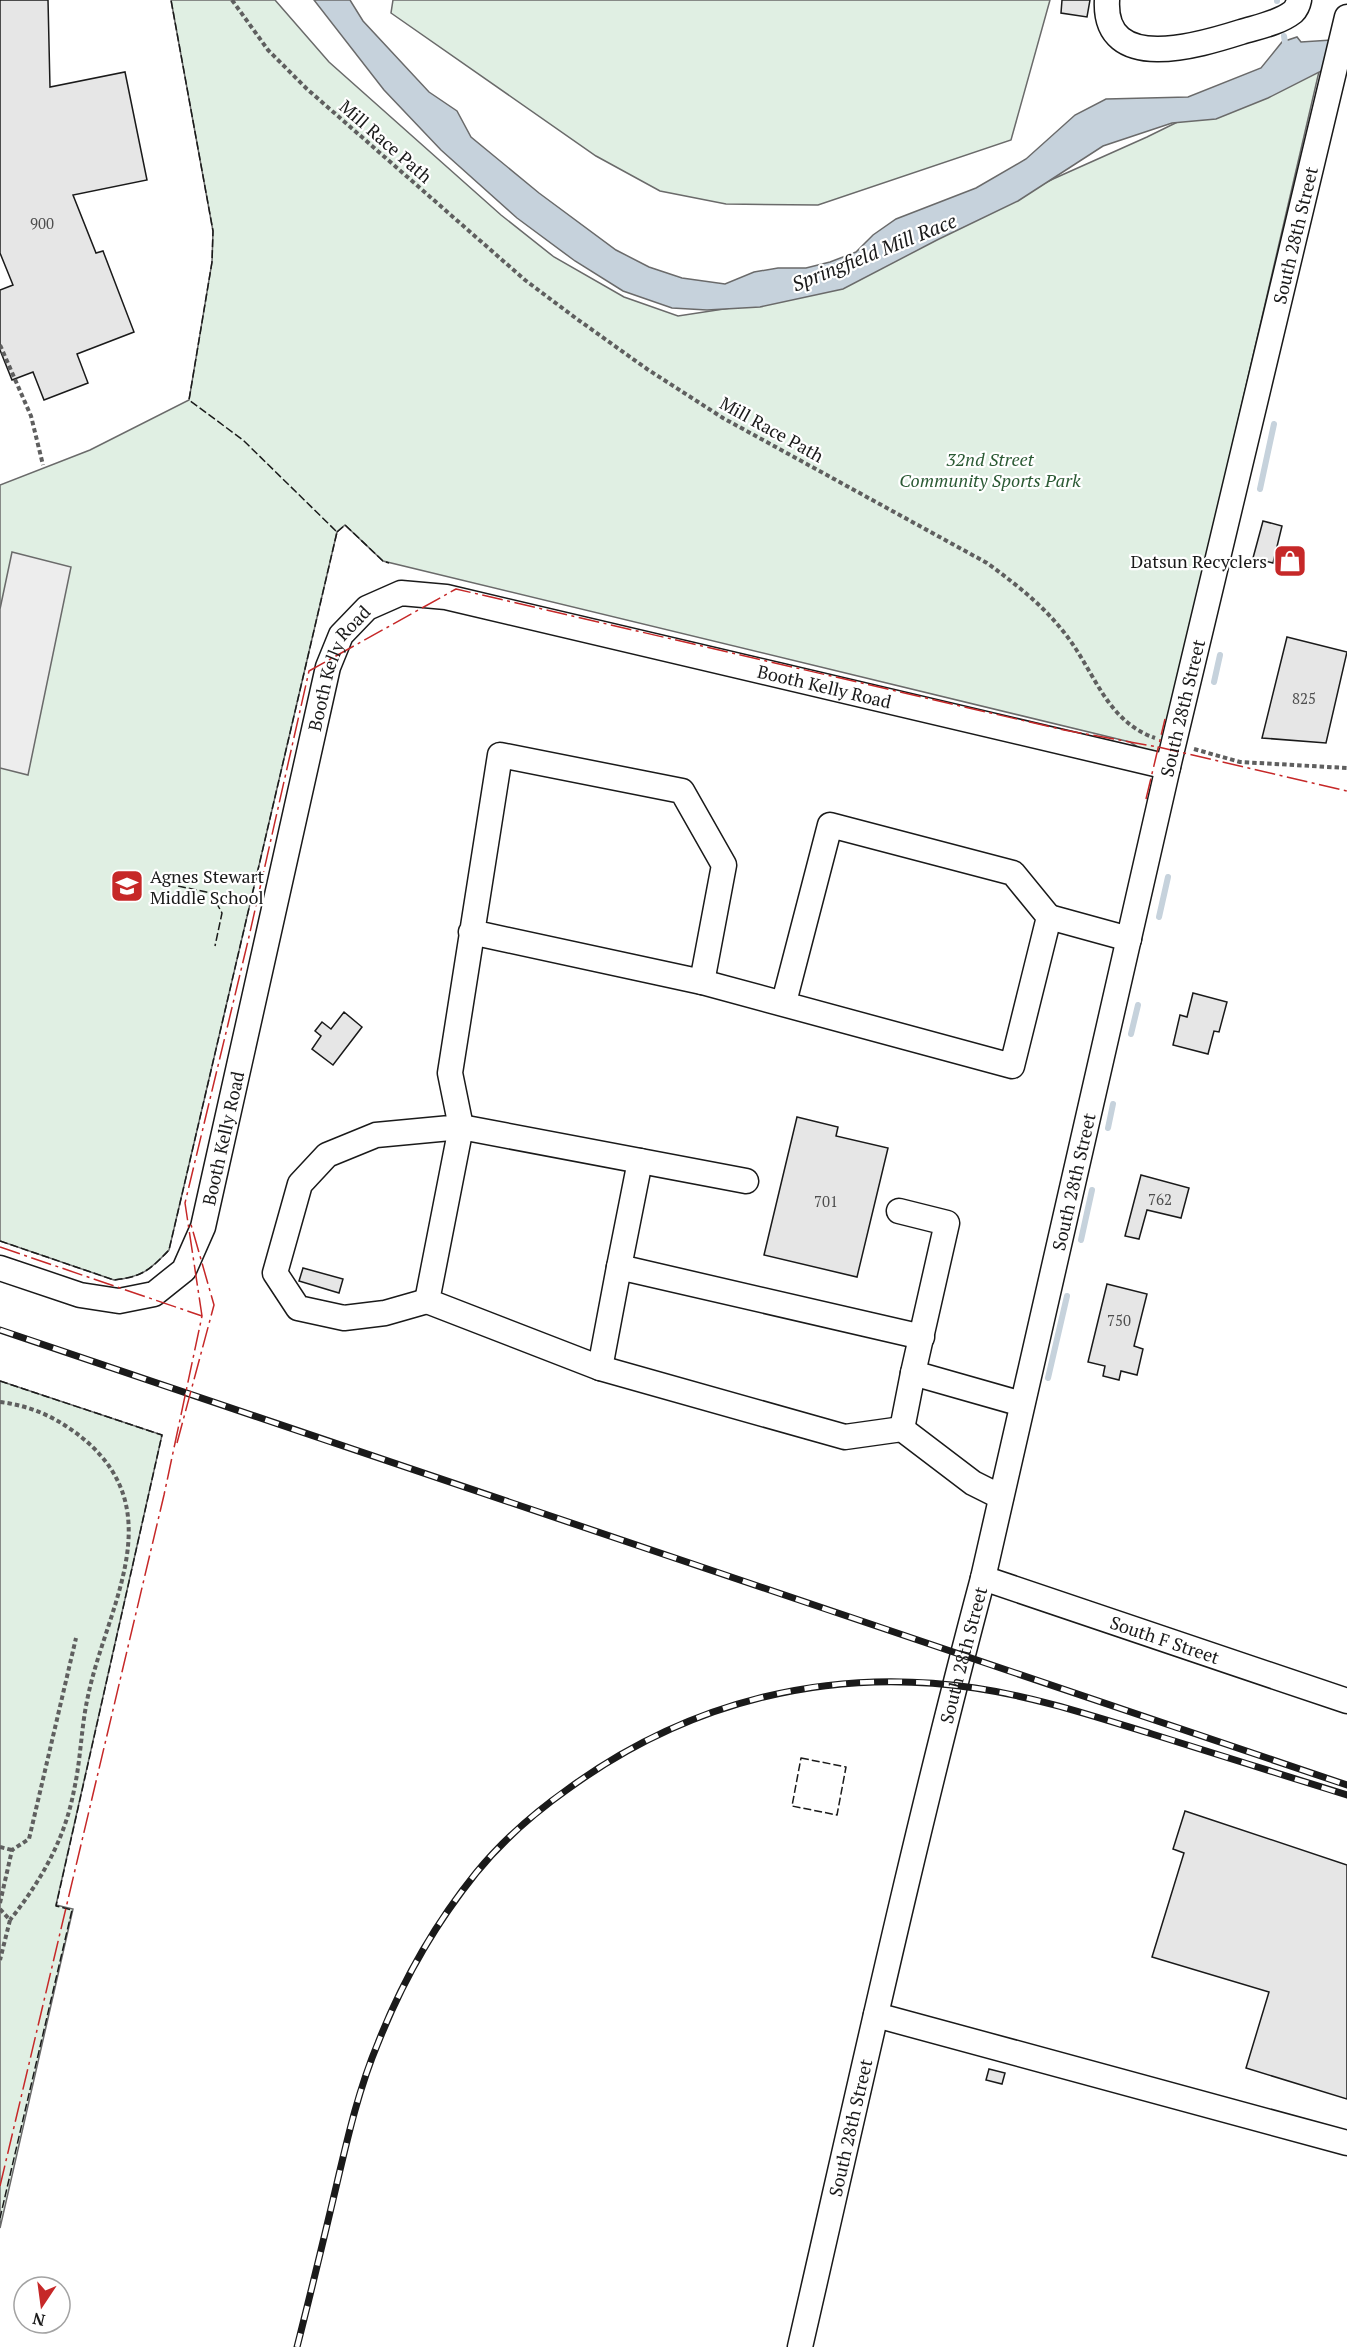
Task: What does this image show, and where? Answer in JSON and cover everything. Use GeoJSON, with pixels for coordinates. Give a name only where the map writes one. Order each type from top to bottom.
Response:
{"type":"FeatureCollection","features":[{"type":"Feature","properties":{"kind":"street"},"geometry":{"type":"LineString","coordinates":[[1107,0],[1108,19],[1114,32],[1134,47],[1147,50],[1173,48],[1222,38],[1278,20],[1292,12],[1299,0]]}},
{"type":"Feature","properties":{"kind":"street","name":"South 28th Street"},"geometry":{"type":"LineString","coordinates":[[800,2347],[948,1709],[983,1578],[1168,767],[1176,744],[1347,17]]}},
{"type":"Feature","properties":{"kind":"street","name":"Booth Kelly Road"},"geometry":{"type":"LineString","coordinates":[[0,1268],[81,1295],[119,1300],[154,1294],[184,1270],[203,1227],[328,667],[341,635],[367,608],[401,593],[446,597],[1168,767]]}},
{"type":"Feature","properties":{"kind":"street"},"geometry":{"type":"LineString","coordinates":[[427,1301],[461,1127],[450,1073],[500,755],[682,791],[724,865],[702,982]]}},
{"type":"Feature","properties":{"kind":"street"},"geometry":{"type":"LineString","coordinates":[[784,1002],[830,825],[1013,873],[1049,917],[1129,939]]}},
{"type":"Feature","properties":{"kind":"street"},"geometry":{"type":"LineString","coordinates":[[471,932],[784,1002],[1012,1066],[1049,917]]}},
{"type":"Feature","properties":{"kind":"street"},"geometry":{"type":"LineString","coordinates":[[746,1182],[461,1127],[376,1135],[327,1155],[300,1184],[275,1274],[298,1308],[344,1318],[385,1313],[427,1301],[600,1368],[844,1437],[902,1429],[973,1483],[1001,1497]]}},
{"type":"Feature","properties":{"kind":"street"},"geometry":{"type":"LineString","coordinates":[[600,1368],[640,1161]]}},
{"type":"Feature","properties":{"kind":"street"},"geometry":{"type":"LineString","coordinates":[[898,1211],[947,1223],[902,1429]]}},
{"type":"Feature","properties":{"kind":"street"},"geometry":{"type":"LineString","coordinates":[[619,1267],[921,1337]]}},
{"type":"Feature","properties":{"kind":"street"},"geometry":{"type":"LineString","coordinates":[[914,1373],[1022,1404]]}},
{"type":"Feature","properties":{"kind":"street","name":"South F Street"},"geometry":{"type":"LineString","coordinates":[[983,1578],[1347,1701]]}},
{"type":"Feature","properties":{"kind":"street"},"geometry":{"type":"LineString","coordinates":[[876,2015],[1347,2144]]}},
{"type":"Feature","properties":{"kind":"path","name":"Mill Race Path"},"geometry":{"type":"LineString","coordinates":[[232,0],[268,50],[307,89],[525,280],[639,363],[723,418],[987,563],[1026,592],[1068,636],[1108,702],[1123,721],[1152,737],[1240,762],[1347,768]]}},
{"type":"Feature","properties":{"kind":"path"},"geometry":{"type":"LineString","coordinates":[[0,345],[31,416],[43,465]]}},
{"type":"Feature","properties":{"kind":"path"},"geometry":{"type":"LineString","coordinates":[[0,1402],[42,1412],[75,1432],[90,1445],[114,1473],[125,1503],[129,1533],[129,1550],[124,1575],[87,1696],[69,1814],[58,1843],[39,1880],[10,1920],[0,1960]]}},
{"type":"Feature","properties":{"kind":"path"},"geometry":{"type":"LineString","coordinates":[[0,1903],[12,1850],[29,1839],[76,1638]]}},
{"type":"Feature","properties":{"kind":"path"},"geometry":{"type":"LineString","coordinates":[[0,1847],[12,1850]]}},
{"type":"Feature","properties":{"kind":"path"},"geometry":{"type":"LineString","coordinates":[[0,1909],[10,1920]]}},
{"type":"Feature","properties":{"kind":"green space","name":"32nd Street Community Sports Park"},"geometry":{"type":"Polygon","coordinates":[[[171,0],[275,0],[329,62],[501,215],[554,257],[624,297],[678,316],[737,307],[841,285],[1053,179],[1147,137],[1324,50],[1159,761],[1130,742],[383,561],[345,525],[337,532],[169,1250],[145,1271],[132,1277],[114,1280],[0,1241],[0,485],[90,450],[189,400],[212,262],[213,231],[171,0]]]}},
{"type":"Feature","properties":{"kind":"green space"},"geometry":{"type":"Polygon","coordinates":[[[393,0],[1050,0],[1011,140],[818,205],[726,204],[660,191],[596,156],[391,13],[393,0]]]}},
{"type":"Feature","properties":{"kind":"green space"},"geometry":{"type":"Polygon","coordinates":[[[0,1381],[162,1435],[56,1905],[73,1909],[0,2228],[0,1381]]]}},
{"type":"Feature","properties":{"kind":"shaded area"},"geometry":{"type":"Polygon","coordinates":[[[12,552],[71,567],[28,775],[0,768],[0,609],[12,552]]]}},
{"type":"Feature","properties":{"kind":"water","name":"Springfield Mill Race"},"geometry":{"type":"Polygon","coordinates":[[[314,0],[350,0],[363,21],[429,92],[457,111],[471,137],[539,193],[616,250],[649,267],[682,278],[725,284],[754,272],[778,268],[806,268],[856,252],[873,235],[896,219],[976,188],[1026,159],[1075,115],[1106,99],[1188,97],[1261,68],[1282,42],[1297,37],[1301,42],[1347,39],[1347,58],[1268,98],[1216,119],[1172,123],[1103,146],[1018,201],[843,289],[760,307],[707,310],[672,308],[623,291],[575,261],[517,218],[441,150],[384,90],[314,0]]]}},
{"type":"Feature","properties":{"kind":"building"},"geometry":{"type":"Polygon","coordinates":[[[0,0],[48,0],[50,87],[125,72],[147,180],[73,195],[96,253],[103,251],[134,332],[77,354],[88,383],[44,400],[33,372],[12,380],[0,350],[0,290],[13,285],[0,253],[0,0]]]}},
{"type":"Feature","properties":{"kind":"building"},"geometry":{"type":"Polygon","coordinates":[[[1062,0],[1090,0],[1087,17],[1061,13],[1062,0]]]}},
{"type":"Feature","properties":{"kind":"building"},"geometry":{"type":"Polygon","coordinates":[[[1263,521],[1282,526],[1273,563],[1253,558],[1263,521]]]}},
{"type":"Feature","properties":{"kind":"building"},"geometry":{"type":"Polygon","coordinates":[[[1287,637],[1347,652],[1326,743],[1262,738],[1287,637]]]}},
{"type":"Feature","properties":{"kind":"building"},"geometry":{"type":"Polygon","coordinates":[[[1193,993],[1227,1002],[1219,1032],[1214,1031],[1208,1054],[1173,1045],[1180,1015],[1187,1017],[1193,993]]]}},
{"type":"Feature","properties":{"kind":"building"},"geometry":{"type":"Polygon","coordinates":[[[344,1012],[362,1027],[333,1065],[312,1049],[321,1036],[315,1031],[322,1022],[331,1029],[344,1012]]]}},
{"type":"Feature","properties":{"kind":"building"},"geometry":{"type":"Polygon","coordinates":[[[797,1117],[838,1127],[836,1136],[888,1148],[857,1277],[764,1255],[797,1117]]]}},
{"type":"Feature","properties":{"kind":"building"},"geometry":{"type":"Polygon","coordinates":[[[1141,1175],[1189,1188],[1181,1218],[1147,1210],[1139,1239],[1125,1236],[1141,1175]]]}},
{"type":"Feature","properties":{"kind":"building"},"geometry":{"type":"Polygon","coordinates":[[[303,1268],[343,1279],[339,1293],[299,1281],[303,1268]]]}},
{"type":"Feature","properties":{"kind":"building"},"geometry":{"type":"Polygon","coordinates":[[[1107,1284],[1147,1294],[1134,1346],[1143,1349],[1137,1375],[1121,1371],[1119,1380],[1103,1376],[1105,1366],[1088,1362],[1107,1284]]]}},
{"type":"Feature","properties":{"kind":"building"},"geometry":{"type":"Polygon","coordinates":[[[1185,1811],[1347,1865],[1347,2099],[1246,2068],[1269,1992],[1152,1957],[1184,1853],[1173,1849],[1185,1811]]]}},
{"type":"Feature","properties":{"kind":"building"},"geometry":{"type":"Polygon","coordinates":[[[989,2069],[1005,2073],[1002,2084],[986,2080],[989,2069]]]}},
{"type":"Feature","properties":{"kind":"waterway"},"geometry":{"type":"LineString","coordinates":[[1284,36],[1286,49]]}},
{"type":"Feature","properties":{"kind":"waterway"},"geometry":{"type":"LineString","coordinates":[[1260,489],[1274,424]]}},
{"type":"Feature","properties":{"kind":"waterway"},"geometry":{"type":"LineString","coordinates":[[1214,682],[1220,655]]}},
{"type":"Feature","properties":{"kind":"waterway"},"geometry":{"type":"LineString","coordinates":[[1159,917],[1168,877]]}},
{"type":"Feature","properties":{"kind":"waterway"},"geometry":{"type":"LineString","coordinates":[[1131,1034],[1138,1005]]}},
{"type":"Feature","properties":{"kind":"waterway"},"geometry":{"type":"LineString","coordinates":[[1108,1128],[1113,1104]]}},
{"type":"Feature","properties":{"kind":"waterway"},"geometry":{"type":"LineString","coordinates":[[1081,1240],[1092,1190]]}},
{"type":"Feature","properties":{"kind":"waterway"},"geometry":{"type":"LineString","coordinates":[[1048,1378],[1067,1296]]}},
{"type":"Feature","properties":{"kind":"railway"},"geometry":{"type":"LineString","coordinates":[[0,1330],[1347,1785]]}},
{"type":"Feature","properties":{"kind":"railway"},"geometry":{"type":"LineString","coordinates":[[297,2347],[345,2148],[371,2060],[387,2020],[433,1933],[476,1873],[519,1828],[568,1789],[614,1759],[661,1733],[710,1713],[761,1698],[813,1687],[866,1682],[920,1682],[975,1688],[1042,1702],[1108,1720],[1347,1795]]}},
{"type":"Feature","properties":{"kind":"fence"},"geometry":{"type":"LineString","coordinates":[[0,1241],[114,1280],[132,1277],[145,1271],[169,1250],[337,532],[243,440],[189,400],[212,262],[213,231],[171,0]]}},
{"type":"Feature","properties":{"kind":"fence"},"geometry":{"type":"LineString","coordinates":[[337,532],[345,525],[383,561],[389,563]]}},
{"type":"Feature","properties":{"kind":"fence"},"geometry":{"type":"LineString","coordinates":[[178,886],[211,893],[222,913],[215,946]]}},
{"type":"Feature","properties":{"kind":"fence"},"geometry":{"type":"LineString","coordinates":[[0,1381],[162,1435],[56,1906],[72,1910],[0,2218]]}},
{"type":"Feature","properties":{"kind":"fence"},"geometry":{"type":"LineString","coordinates":[[801,1758],[846,1767],[837,1815],[792,1806],[801,1758]]}},
{"type":"Feature","properties":{"kind":"power"},"geometry":{"type":"LineString","coordinates":[[0,2186],[164,1495],[202,1316],[185,1203],[248,941],[309,671],[456,589],[1064,730],[1158,747],[1347,791]]}},
{"type":"Feature","properties":{"kind":"power"},"geometry":{"type":"LineString","coordinates":[[1146,799],[1165,719]]}},
{"type":"Feature","properties":{"kind":"power"},"geometry":{"type":"LineString","coordinates":[[177,1443],[214,1305],[190,1221]]}},
{"type":"Feature","properties":{"kind":"power"},"geometry":{"type":"LineString","coordinates":[[0,1247],[202,1316]]}},
{"type":"Feature","properties":{"kind":"place","name":"Datsun Recyclers"},"geometry":{"type":"Point","coordinates":[1290,561]}},
{"type":"Feature","properties":{"kind":"place","name":"Agnes Stewart Middle School"},"geometry":{"type":"Point","coordinates":[127,886]}}]}
